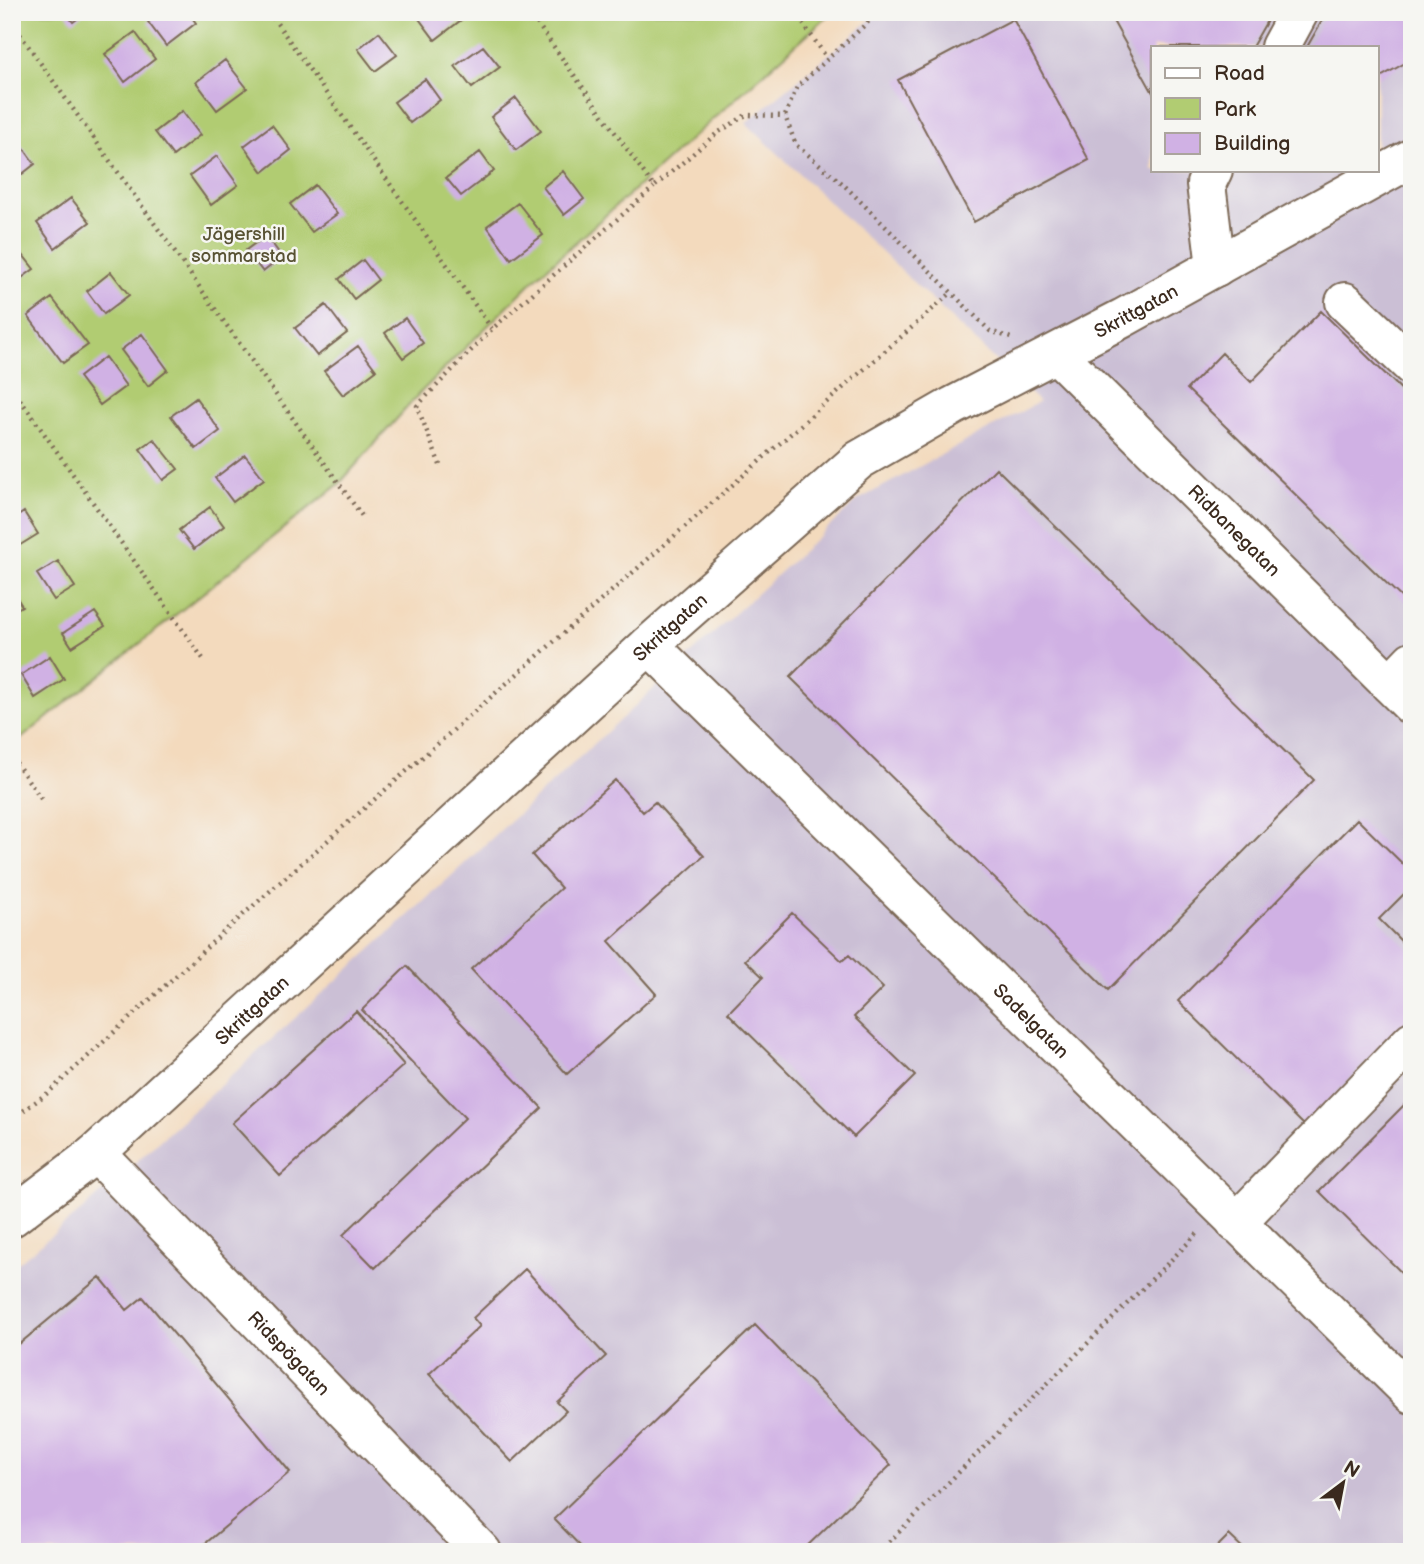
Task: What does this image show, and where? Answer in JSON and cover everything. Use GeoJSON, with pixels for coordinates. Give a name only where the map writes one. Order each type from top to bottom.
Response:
{"type":"FeatureCollection","features":[{"type":"Feature","properties":{"kind":"street"},"geometry":{"type":"LineString","coordinates":[[1281,46],[1299,12]]}},
{"type":"Feature","properties":{"kind":"street","name":"Skrittgatan"},"geometry":{"type":"LineString","coordinates":[[12,1217],[96,1153],[649,645],[859,460],[953,406],[1058,354],[1412,158]]}},
{"type":"Feature","properties":{"kind":"street"},"geometry":{"type":"LineString","coordinates":[[1212,172],[1206,184],[1216,267]]}},
{"type":"Feature","properties":{"kind":"street"},"geometry":{"type":"LineString","coordinates":[[1345,302],[1412,366]]}},
{"type":"Feature","properties":{"kind":"street","name":"Ridbanegatan"},"geometry":{"type":"LineString","coordinates":[[1058,354],[1404,684]]}},
{"type":"Feature","properties":{"kind":"street","name":"Sadelgatan"},"geometry":{"type":"LineString","coordinates":[[649,645],[1412,1394]]}},
{"type":"Feature","properties":{"kind":"street"},"geometry":{"type":"LineString","coordinates":[[1229,1216],[1412,1041]]}},
{"type":"Feature","properties":{"kind":"street","name":"Ridspögatan"},"geometry":{"type":"LineString","coordinates":[[96,1153],[482,1552]]}},
{"type":"Feature","properties":{"kind":"path"},"geometry":{"type":"LineString","coordinates":[[269,12],[492,329]]}},
{"type":"Feature","properties":{"kind":"path"},"geometry":{"type":"LineString","coordinates":[[529,12],[654,187]]}},
{"type":"Feature","properties":{"kind":"path"},"geometry":{"type":"LineString","coordinates":[[795,12],[827,58]]}},
{"type":"Feature","properties":{"kind":"path"},"geometry":{"type":"LineString","coordinates":[[879,12],[797,87],[785,116],[796,145],[842,183],[990,331],[1058,354]]}},
{"type":"Feature","properties":{"kind":"path"},"geometry":{"type":"LineString","coordinates":[[12,23],[362,516]]}},
{"type":"Feature","properties":{"kind":"path"},"geometry":{"type":"LineString","coordinates":[[440,465],[417,406],[492,329],[716,134],[746,115],[785,116]]}},
{"type":"Feature","properties":{"kind":"path"},"geometry":{"type":"LineString","coordinates":[[12,1119],[49,1092],[238,919],[951,293]]}},
{"type":"Feature","properties":{"kind":"path"},"geometry":{"type":"LineString","coordinates":[[12,388],[204,660]]}},
{"type":"Feature","properties":{"kind":"path"},"geometry":{"type":"LineString","coordinates":[[12,757],[44,803]]}},
{"type":"Feature","properties":{"kind":"path"},"geometry":{"type":"LineString","coordinates":[[880,1552],[1229,1216]]}},
{"type":"Feature","properties":{"kind":"shaded area"},"geometry":{"type":"Polygon","coordinates":[[[880,12],[1412,12],[1412,1552],[12,1552],[12,1268],[85,1208],[409,915],[858,500],[1039,402],[746,123],[880,12]]]}},
{"type":"Feature","properties":{"kind":"green space","name":"Jägershill sommarstad"},"geometry":{"type":"Polygon","coordinates":[[[12,12],[832,12],[538,276],[419,394],[339,484],[12,746],[12,12]]]}},
{"type":"Feature","properties":{"kind":"building"},"geometry":{"type":"Polygon","coordinates":[[[65,12],[86,12],[73,22],[65,12]]]}},
{"type":"Feature","properties":{"kind":"building"},"geometry":{"type":"Polygon","coordinates":[[[161,12],[188,12],[196,23],[166,46],[148,22],[161,12]]]}},
{"type":"Feature","properties":{"kind":"building"},"geometry":{"type":"Polygon","coordinates":[[[414,12],[461,12],[465,17],[435,40],[414,12]]]}},
{"type":"Feature","properties":{"kind":"building"},"geometry":{"type":"Polygon","coordinates":[[[1108,12],[1272,12],[1253,46],[1151,46],[1151,89],[1108,12]]]}},
{"type":"Feature","properties":{"kind":"building"},"geometry":{"type":"Polygon","coordinates":[[[1327,12],[1412,12],[1412,59],[1378,78],[1378,46],[1308,46],[1327,12]]]}},
{"type":"Feature","properties":{"kind":"building"},"geometry":{"type":"Polygon","coordinates":[[[1013,19],[1089,160],[974,222],[898,80],[1013,19]]]}},
{"type":"Feature","properties":{"kind":"building"},"geometry":{"type":"Polygon","coordinates":[[[135,32],[155,59],[125,82],[105,54],[135,32]]]}},
{"type":"Feature","properties":{"kind":"building"},"geometry":{"type":"Polygon","coordinates":[[[379,32],[397,55],[375,71],[358,49],[379,32]]]}},
{"type":"Feature","properties":{"kind":"building"},"geometry":{"type":"Polygon","coordinates":[[[483,46],[500,67],[472,88],[455,66],[483,46]]]}},
{"type":"Feature","properties":{"kind":"building"},"geometry":{"type":"Polygon","coordinates":[[[225,60],[247,88],[217,110],[196,82],[225,60]]]}},
{"type":"Feature","properties":{"kind":"building"},"geometry":{"type":"Polygon","coordinates":[[[425,79],[440,100],[410,123],[394,102],[425,79]]]}},
{"type":"Feature","properties":{"kind":"building"},"geometry":{"type":"Polygon","coordinates":[[[516,98],[541,131],[516,150],[491,117],[516,98]]]}},
{"type":"Feature","properties":{"kind":"building"},"geometry":{"type":"Polygon","coordinates":[[[182,111],[200,135],[173,156],[155,132],[182,111]]]}},
{"type":"Feature","properties":{"kind":"building"},"geometry":{"type":"Polygon","coordinates":[[[272,125],[291,150],[263,172],[244,146],[272,125]]]}},
{"type":"Feature","properties":{"kind":"building"},"geometry":{"type":"Polygon","coordinates":[[[19,142],[35,164],[12,182],[12,147],[19,142]]]}},
{"type":"Feature","properties":{"kind":"building"},"geometry":{"type":"Polygon","coordinates":[[[480,152],[494,171],[461,196],[446,178],[480,152]]]}},
{"type":"Feature","properties":{"kind":"building"},"geometry":{"type":"Polygon","coordinates":[[[217,156],[238,185],[211,205],[190,176],[217,156]]]}},
{"type":"Feature","properties":{"kind":"building"},"geometry":{"type":"Polygon","coordinates":[[[563,171],[584,199],[564,215],[543,187],[563,171]]]}},
{"type":"Feature","properties":{"kind":"building"},"geometry":{"type":"Polygon","coordinates":[[[315,185],[337,214],[312,232],[290,204],[315,185]]]}},
{"type":"Feature","properties":{"kind":"building"},"geometry":{"type":"Polygon","coordinates":[[[71,198],[90,222],[55,248],[37,223],[71,198]]]}},
{"type":"Feature","properties":{"kind":"building"},"geometry":{"type":"Polygon","coordinates":[[[518,203],[543,235],[511,259],[487,226],[518,203]]]}},
{"type":"Feature","properties":{"kind":"building"},"geometry":{"type":"Polygon","coordinates":[[[266,235],[282,257],[263,272],[246,250],[266,235]]]}},
{"type":"Feature","properties":{"kind":"building"},"geometry":{"type":"Polygon","coordinates":[[[12,241],[34,269],[12,285],[12,241]]]}},
{"type":"Feature","properties":{"kind":"building"},"geometry":{"type":"Polygon","coordinates":[[[363,260],[378,280],[354,299],[339,279],[363,260]]]}},
{"type":"Feature","properties":{"kind":"building"},"geometry":{"type":"Polygon","coordinates":[[[111,272],[129,295],[104,314],[87,291],[111,272]]]}},
{"type":"Feature","properties":{"kind":"building"},"geometry":{"type":"Polygon","coordinates":[[[52,298],[88,345],[63,363],[28,316],[52,298]]]}},
{"type":"Feature","properties":{"kind":"building"},"geometry":{"type":"Polygon","coordinates":[[[326,305],[347,333],[317,356],[295,328],[326,305]]]}},
{"type":"Feature","properties":{"kind":"building"},"geometry":{"type":"Polygon","coordinates":[[[1321,311],[1412,400],[1412,608],[1187,389],[1222,353],[1251,382],[1321,311]]]}},
{"type":"Feature","properties":{"kind":"building"},"geometry":{"type":"Polygon","coordinates":[[[405,318],[423,343],[403,358],[385,333],[405,318]]]}},
{"type":"Feature","properties":{"kind":"building"},"geometry":{"type":"Polygon","coordinates":[[[142,334],[168,370],[148,386],[121,350],[142,334]]]}},
{"type":"Feature","properties":{"kind":"building"},"geometry":{"type":"Polygon","coordinates":[[[358,346],[376,370],[343,395],[324,371],[358,346]]]}},
{"type":"Feature","properties":{"kind":"building"},"geometry":{"type":"Polygon","coordinates":[[[105,357],[126,386],[100,405],[79,377],[105,357]]]}},
{"type":"Feature","properties":{"kind":"building"},"geometry":{"type":"Polygon","coordinates":[[[196,398],[220,431],[196,449],[171,416],[196,398]]]}},
{"type":"Feature","properties":{"kind":"building"},"geometry":{"type":"Polygon","coordinates":[[[154,439],[178,469],[163,480],[140,449],[154,439]]]}},
{"type":"Feature","properties":{"kind":"building"},"geometry":{"type":"Polygon","coordinates":[[[245,455],[264,479],[233,502],[215,478],[245,455]]]}},
{"type":"Feature","properties":{"kind":"building"},"geometry":{"type":"Polygon","coordinates":[[[996,468],[1314,780],[1108,990],[790,677],[996,468]]]}},
{"type":"Feature","properties":{"kind":"building"},"geometry":{"type":"Polygon","coordinates":[[[210,507],[224,526],[194,549],[179,530],[210,507]]]}},
{"type":"Feature","properties":{"kind":"building"},"geometry":{"type":"Polygon","coordinates":[[[24,512],[38,534],[12,550],[12,520],[24,512]]]}},
{"type":"Feature","properties":{"kind":"building"},"geometry":{"type":"Polygon","coordinates":[[[58,561],[75,587],[54,600],[37,574],[58,561]]]}},
{"type":"Feature","properties":{"kind":"building"},"geometry":{"type":"Polygon","coordinates":[[[12,590],[22,606],[12,612],[12,590]]]}},
{"type":"Feature","properties":{"kind":"building"},"geometry":{"type":"Polygon","coordinates":[[[95,612],[105,626],[72,647],[63,633],[95,612]]]}},
{"type":"Feature","properties":{"kind":"building"},"geometry":{"type":"Polygon","coordinates":[[[50,656],[64,679],[35,698],[21,675],[50,656]]]}},
{"type":"Feature","properties":{"kind":"building"},"geometry":{"type":"Polygon","coordinates":[[[615,780],[643,812],[655,802],[704,856],[609,941],[656,994],[567,1074],[471,969],[561,888],[532,855],[615,780]]]}},
{"type":"Feature","properties":{"kind":"building"},"geometry":{"type":"Polygon","coordinates":[[[1357,819],[1412,873],[1412,886],[1379,919],[1412,952],[1412,1015],[1304,1125],[1178,1001],[1357,819]]]}},
{"type":"Feature","properties":{"kind":"building"},"geometry":{"type":"Polygon","coordinates":[[[792,913],[842,961],[849,955],[883,988],[854,1017],[915,1076],[854,1137],[728,1013],[763,977],[745,960],[792,913]]]}},
{"type":"Feature","properties":{"kind":"building"},"geometry":{"type":"Polygon","coordinates":[[[407,966],[542,1108],[375,1268],[343,1235],[465,1118],[362,1010],[407,966]]]}},
{"type":"Feature","properties":{"kind":"building"},"geometry":{"type":"Polygon","coordinates":[[[356,1011],[404,1065],[280,1176],[232,1123],[356,1011]]]}},
{"type":"Feature","properties":{"kind":"building"},"geometry":{"type":"Polygon","coordinates":[[[1412,1097],[1412,1283],[1319,1191],[1412,1097]]]}},
{"type":"Feature","properties":{"kind":"building"},"geometry":{"type":"Polygon","coordinates":[[[525,1269],[606,1356],[557,1402],[566,1411],[512,1462],[429,1374],[480,1326],[473,1318],[525,1269]]]}},
{"type":"Feature","properties":{"kind":"building"},"geometry":{"type":"Polygon","coordinates":[[[100,1277],[127,1310],[143,1297],[290,1472],[200,1548],[203,1552],[12,1552],[12,1350],[100,1277]]]}},
{"type":"Feature","properties":{"kind":"building"},"geometry":{"type":"Polygon","coordinates":[[[755,1325],[891,1465],[801,1552],[586,1552],[554,1519],[755,1325]]]}},
{"type":"Feature","properties":{"kind":"building"},"geometry":{"type":"Polygon","coordinates":[[[1229,1535],[1247,1552],[1212,1552],[1229,1535]]]}}]}
